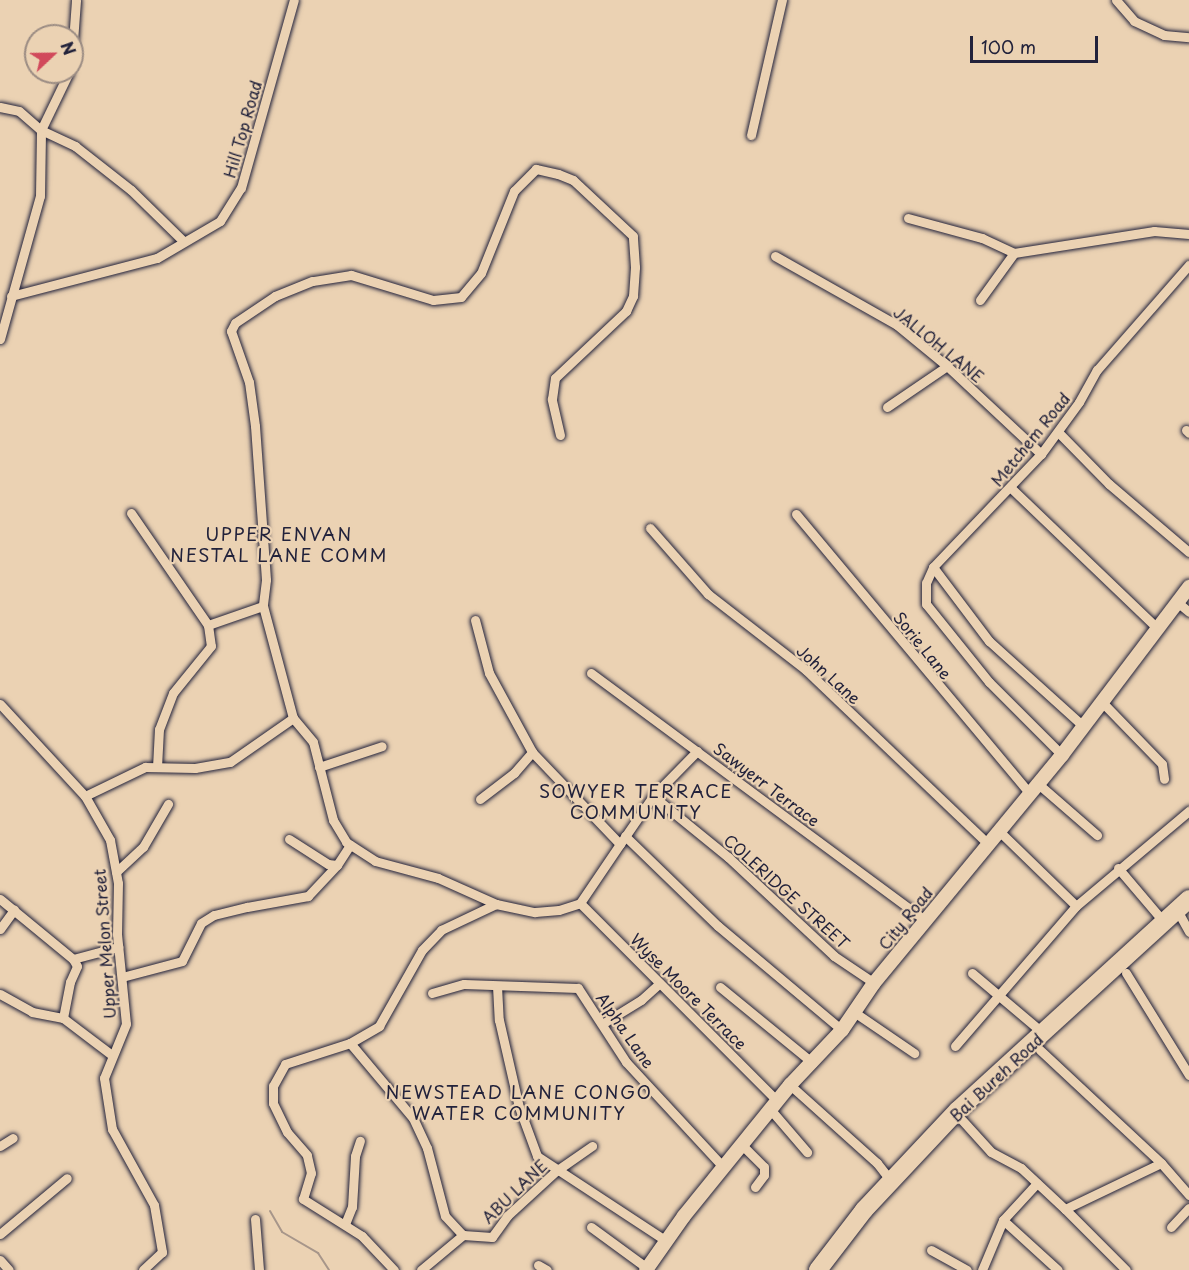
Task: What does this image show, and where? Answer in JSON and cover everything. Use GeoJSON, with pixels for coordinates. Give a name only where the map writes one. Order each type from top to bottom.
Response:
{"type":"FeatureCollection","features":[{"type":"Feature","properties":{"kind":"highway","name":"Bai Bureh Road"},"geometry":{"type":"LineString","coordinates":[[818,1270],[891,1181],[958,1110],[1126,973],[1182,916]]}},
{"type":"Feature","properties":{"kind":"highway","name":"Bai Bureh Road"},"geometry":{"type":"LineString","coordinates":[[832,1270],[886,1202],[962,1120],[1042,1042],[1182,916]]}},
{"type":"Feature","properties":{"kind":"main road","name":"City Road"},"geometry":{"type":"LineString","coordinates":[[647,1269],[665,1240],[790,1085],[842,1030],[874,983],[924,919],[1062,755],[1100,700],[1189,587]]}},
{"type":"Feature","properties":{"kind":"street"},"geometry":{"type":"LineString","coordinates":[[74,24],[76,0]]}},
{"type":"Feature","properties":{"kind":"street","name":"Hill Top Road"},"geometry":{"type":"LineString","coordinates":[[11,296],[157,258],[220,221],[236,200],[259,132],[294,0]]}},
{"type":"Feature","properties":{"kind":"street"},"geometry":{"type":"LineString","coordinates":[[751,135],[782,0]]}},
{"type":"Feature","properties":{"kind":"street"},"geometry":{"type":"LineString","coordinates":[[1116,0],[1134,21],[1164,35],[1189,37]]}},
{"type":"Feature","properties":{"kind":"street"},"geometry":{"type":"LineString","coordinates":[[0,339],[40,196],[41,130],[63,84]]}},
{"type":"Feature","properties":{"kind":"street"},"geometry":{"type":"LineString","coordinates":[[0,107],[19,111],[41,130],[75,146],[113,175],[183,242]]}},
{"type":"Feature","properties":{"kind":"street"},"geometry":{"type":"LineString","coordinates":[[560,435],[552,399],[555,378],[626,311],[633,296],[633,236],[573,180],[536,169],[514,191],[481,273],[460,297],[433,300],[351,274],[312,281],[275,296],[235,323],[231,331],[249,382],[255,426],[266,580],[263,606],[293,718],[313,742],[333,820],[350,845],[375,861],[438,878],[496,904],[535,912],[580,903],[653,796],[697,751]]}},
{"type":"Feature","properties":{"kind":"street"},"geometry":{"type":"LineString","coordinates":[[908,218],[982,238],[1014,253],[1154,231],[1189,234]]}},
{"type":"Feature","properties":{"kind":"street"},"geometry":{"type":"LineString","coordinates":[[980,300],[1014,253]]}},
{"type":"Feature","properties":{"kind":"street","name":"JALLOH LANE"},"geometry":{"type":"LineString","coordinates":[[776,256],[897,325],[947,366],[1041,454]]}},
{"type":"Feature","properties":{"kind":"street","name":"Metchem Road"},"geometry":{"type":"LineString","coordinates":[[933,567],[1011,488],[1041,454],[1058,432],[1097,370],[1189,265]]}},
{"type":"Feature","properties":{"kind":"street"},"geometry":{"type":"LineString","coordinates":[[887,406],[947,366]]}},
{"type":"Feature","properties":{"kind":"street"},"geometry":{"type":"LineString","coordinates":[[1058,432],[1109,484],[1189,552]]}},
{"type":"Feature","properties":{"kind":"street"},"geometry":{"type":"LineString","coordinates":[[1011,488],[1157,628]]}},
{"type":"Feature","properties":{"kind":"street"},"geometry":{"type":"LineString","coordinates":[[131,513],[208,625],[212,646],[173,693],[159,729],[157,767]]}},
{"type":"Feature","properties":{"kind":"street","name":"Sorie Lane"},"geometry":{"type":"LineString","coordinates":[[796,514],[1033,788],[1097,835]]}},
{"type":"Feature","properties":{"kind":"street","name":"John Lane"},"geometry":{"type":"LineString","coordinates":[[650,528],[708,594],[806,670],[987,843]]}},
{"type":"Feature","properties":{"kind":"street"},"geometry":{"type":"LineString","coordinates":[[1062,755],[989,682],[926,604],[926,583],[933,567],[989,641],[1083,726]]}},
{"type":"Feature","properties":{"kind":"street"},"geometry":{"type":"LineString","coordinates":[[1176,601],[1189,612]]}},
{"type":"Feature","properties":{"kind":"street"},"geometry":{"type":"LineString","coordinates":[[208,625],[263,606]]}},
{"type":"Feature","properties":{"kind":"street"},"geometry":{"type":"LineString","coordinates":[[475,620],[489,673],[532,752],[623,840],[718,926],[842,1030]]}},
{"type":"Feature","properties":{"kind":"street","name":"Sawyerr Terrace"},"geometry":{"type":"LineString","coordinates":[[591,673],[924,919]]}},
{"type":"Feature","properties":{"kind":"street"},"geometry":{"type":"LineString","coordinates":[[1100,700],[1134,740],[1162,764],[1164,779]]}},
{"type":"Feature","properties":{"kind":"street","name":"Upper Melon Street"},"geometry":{"type":"LineString","coordinates":[[0,704],[85,796],[110,840],[116,872],[118,947],[126,1024],[104,1078],[112,1129],[154,1205],[162,1252],[143,1270]]}},
{"type":"Feature","properties":{"kind":"street"},"geometry":{"type":"LineString","coordinates":[[85,796],[146,767],[230,762],[293,718]]}},
{"type":"Feature","properties":{"kind":"street"},"geometry":{"type":"LineString","coordinates":[[319,767],[382,746]]}},
{"type":"Feature","properties":{"kind":"street"},"geometry":{"type":"LineString","coordinates":[[480,799],[514,773],[532,752]]}},
{"type":"Feature","properties":{"kind":"street","name":"COLERIDGE STREET"},"geometry":{"type":"LineString","coordinates":[[653,796],[728,857],[834,956],[874,983]]}},
{"type":"Feature","properties":{"kind":"street"},"geometry":{"type":"LineString","coordinates":[[116,872],[144,847],[168,804]]}},
{"type":"Feature","properties":{"kind":"street"},"geometry":{"type":"LineString","coordinates":[[956,1046],[1076,906],[1118,868],[1189,811]]}},
{"type":"Feature","properties":{"kind":"street"},"geometry":{"type":"LineString","coordinates":[[999,831],[1076,906]]}},
{"type":"Feature","properties":{"kind":"street"},"geometry":{"type":"LineString","coordinates":[[290,839],[328,864],[337,865]]}},
{"type":"Feature","properties":{"kind":"street"},"geometry":{"type":"LineString","coordinates":[[122,977],[182,962],[201,923],[236,909],[308,896],[337,865],[350,845]]}},
{"type":"Feature","properties":{"kind":"street"},"geometry":{"type":"LineString","coordinates":[[1118,868],[1182,916]]}},
{"type":"Feature","properties":{"kind":"street"},"geometry":{"type":"LineString","coordinates":[[0,899],[73,959],[77,966],[63,1018]]}},
{"type":"Feature","properties":{"kind":"street","name":"Wyse Moore Terrace"},"geometry":{"type":"LineString","coordinates":[[580,903],[660,983],[774,1105],[807,1152]]}},
{"type":"Feature","properties":{"kind":"street"},"geometry":{"type":"LineString","coordinates":[[394,1270],[345,1224],[303,1199],[311,1173],[307,1155],[287,1132],[273,1103],[273,1086],[285,1064],[350,1043],[379,1026],[422,950],[441,930],[496,904]]}},
{"type":"Feature","properties":{"kind":"street"},"geometry":{"type":"LineString","coordinates":[[0,929],[14,910]]}},
{"type":"Feature","properties":{"kind":"street"},"geometry":{"type":"LineString","coordinates":[[73,959],[118,947]]}},
{"type":"Feature","properties":{"kind":"street"},"geometry":{"type":"LineString","coordinates":[[972,973],[998,996],[1161,1163],[1189,1195]]}},
{"type":"Feature","properties":{"kind":"street"},"geometry":{"type":"LineString","coordinates":[[1126,973],[1189,1075]]}},
{"type":"Feature","properties":{"kind":"street"},"geometry":{"type":"LineString","coordinates":[[602,1024],[641,1000],[660,983]]}},
{"type":"Feature","properties":{"kind":"street"},"geometry":{"type":"LineString","coordinates":[[432,993],[464,984],[497,986],[499,1020],[519,1107],[537,1156],[665,1240]]}},
{"type":"Feature","properties":{"kind":"street","name":"Alpha Lane"},"geometry":{"type":"LineString","coordinates":[[497,986],[578,988],[626,1062],[670,1113],[724,1167]]}},
{"type":"Feature","properties":{"kind":"street"},"geometry":{"type":"LineString","coordinates":[[720,987],[813,1063]]}},
{"type":"Feature","properties":{"kind":"street"},"geometry":{"type":"LineString","coordinates":[[0,994],[32,1012],[63,1018],[112,1055]]}},
{"type":"Feature","properties":{"kind":"street"},"geometry":{"type":"LineString","coordinates":[[854,1012],[914,1053]]}},
{"type":"Feature","properties":{"kind":"street","name":"ABU LANE"},"geometry":{"type":"LineString","coordinates":[[350,1043],[413,1118],[427,1148],[445,1216],[464,1234],[492,1237],[507,1216],[556,1170],[592,1146]]}},
{"type":"Feature","properties":{"kind":"street"},"geometry":{"type":"LineString","coordinates":[[790,1085],[877,1163],[891,1181]]}},
{"type":"Feature","properties":{"kind":"street"},"geometry":{"type":"LineString","coordinates":[[962,1120],[991,1152],[1022,1168],[1126,1270]]}},
{"type":"Feature","properties":{"kind":"street"},"geometry":{"type":"LineString","coordinates":[[0,1146],[13,1138]]}},
{"type":"Feature","properties":{"kind":"street"},"geometry":{"type":"LineString","coordinates":[[345,1224],[352,1207],[355,1156],[360,1141]]}},
{"type":"Feature","properties":{"kind":"street"},"geometry":{"type":"LineString","coordinates":[[742,1145],[764,1167],[764,1175],[755,1187]]}},
{"type":"Feature","properties":{"kind":"street"},"geometry":{"type":"LineString","coordinates":[[1065,1209],[1161,1163]]}},
{"type":"Feature","properties":{"kind":"street"},"geometry":{"type":"LineString","coordinates":[[0,1234],[67,1178]]}},
{"type":"Feature","properties":{"kind":"street"},"geometry":{"type":"LineString","coordinates":[[982,1270],[1003,1220],[1037,1183]]}},
{"type":"Feature","properties":{"kind":"street"},"geometry":{"type":"LineString","coordinates":[[1171,1227],[1189,1208]]}},
{"type":"Feature","properties":{"kind":"street"},"geometry":{"type":"LineString","coordinates":[[255,1219],[259,1270]]}},
{"type":"Feature","properties":{"kind":"street"},"geometry":{"type":"LineString","coordinates":[[1003,1220],[1058,1270]]}},
{"type":"Feature","properties":{"kind":"street"},"geometry":{"type":"LineString","coordinates":[[591,1227],[647,1269]]}},
{"type":"Feature","properties":{"kind":"street"},"geometry":{"type":"LineString","coordinates":[[421,1270],[464,1234]]}},
{"type":"Feature","properties":{"kind":"street"},"geometry":{"type":"LineString","coordinates":[[931,1250],[967,1270]]}},
{"type":"Feature","properties":{"kind":"street"},"geometry":{"type":"LineString","coordinates":[[0,1260],[9,1270]]}},
{"type":"Feature","properties":{"kind":"street"},"geometry":{"type":"LineString","coordinates":[[538,1265],[547,1270]]}},
{"type":"Feature","properties":{"kind":"waterway"},"geometry":{"type":"LineString","coordinates":[[270,1211],[282,1232],[318,1253],[329,1270]]}},
{"type":"Feature","properties":{"kind":"district","name":"UPPER ENVAN NESTAL LANE COMM"},"geometry":{"type":"Point","coordinates":[279,545]}},
{"type":"Feature","properties":{"kind":"district","name":"SOWYER TERRACE COMMUNITY"},"geometry":{"type":"Point","coordinates":[636,802]}},
{"type":"Feature","properties":{"kind":"district","name":"NEWSTEAD LANE CONGO WATER COMMUNITY"},"geometry":{"type":"Point","coordinates":[519,1103]}}]}
